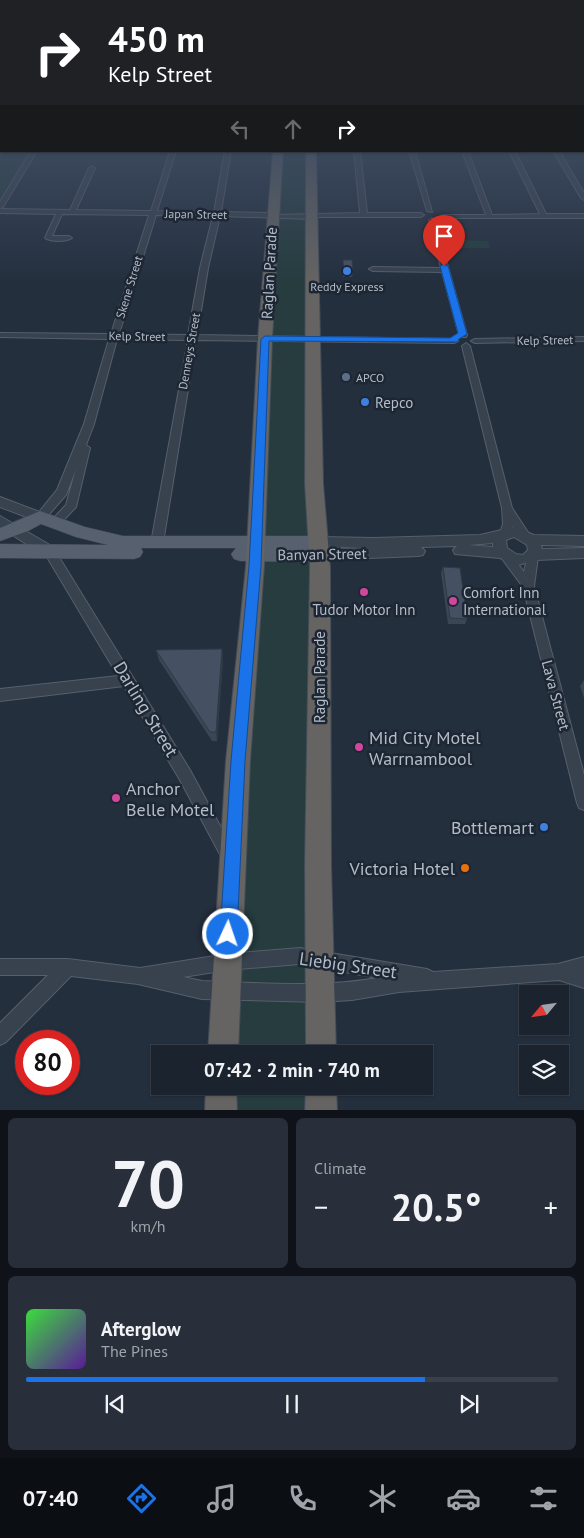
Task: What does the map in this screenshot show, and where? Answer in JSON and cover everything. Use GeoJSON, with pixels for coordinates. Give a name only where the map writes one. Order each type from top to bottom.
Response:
{"type":"FeatureCollection","features":[{"type":"Feature","properties":{"kind":"highway","name":"Raglan Parade"},"geometry":{"type":"LineString","coordinates":[[223,1045],[238,761],[255,549],[265,339],[275,180]]}},
{"type":"Feature","properties":{"kind":"highway","name":"Raglan Parade"},"geometry":{"type":"LineString","coordinates":[[311,180],[314,484],[319,548],[321,1045]]}},
{"type":"Feature","properties":{"kind":"highway"},"geometry":{"type":"LineString","coordinates":[[220,1110],[221,1095]]}},
{"type":"Feature","properties":{"kind":"highway"},"geometry":{"type":"LineString","coordinates":[[321,1095],[321,1110]]}},
{"type":"Feature","properties":{"kind":"main road","name":"Banyan Street"},"geometry":{"type":"LineString","coordinates":[[47,520],[88,535],[155,547]]}},
{"type":"Feature","properties":{"kind":"main road"},"geometry":{"type":"LineString","coordinates":[[0,547],[10,531],[47,520]]}},
{"type":"Feature","properties":{"kind":"main road"},"geometry":{"type":"LineString","coordinates":[[68,553],[88,535]]}},
{"type":"Feature","properties":{"kind":"main road","name":"Banyan Street"},"geometry":{"type":"LineString","coordinates":[[0,551],[68,553],[155,547],[319,548]]}},
{"type":"Feature","properties":{"kind":"street"},"geometry":{"type":"LineString","coordinates":[[0,207],[17,180]]}},
{"type":"Feature","properties":{"kind":"street"},"geometry":{"type":"LineString","coordinates":[[72,212],[87,180]]}},
{"type":"Feature","properties":{"kind":"street","name":"Skene Street"},"geometry":{"type":"LineString","coordinates":[[88,535],[76,529],[71,522],[70,515],[90,424],[114,336],[164,180]]}},
{"type":"Feature","properties":{"kind":"street","name":"Denneys Street"},"geometry":{"type":"LineString","coordinates":[[155,547],[204,268],[223,180]]}},
{"type":"Feature","properties":{"kind":"street"},"geometry":{"type":"LineString","coordinates":[[360,180],[364,215]]}},
{"type":"Feature","properties":{"kind":"street"},"geometry":{"type":"LineString","coordinates":[[421,180],[430,211]]}},
{"type":"Feature","properties":{"kind":"street"},"geometry":{"type":"LineString","coordinates":[[476,180],[489,216]]}},
{"type":"Feature","properties":{"kind":"street"},"geometry":{"type":"LineString","coordinates":[[526,180],[544,216]]}},
{"type":"Feature","properties":{"kind":"street"},"geometry":{"type":"LineString","coordinates":[[573,180],[584,198]]}},
{"type":"Feature","properties":{"kind":"street","name":"Japan Street"},"geometry":{"type":"LineString","coordinates":[[0,211],[421,215]]}},
{"type":"Feature","properties":{"kind":"street"},"geometry":{"type":"LineString","coordinates":[[442,216],[440,213],[430,211],[424,212],[421,215],[432,220],[442,216],[584,216]]}},
{"type":"Feature","properties":{"kind":"street"},"geometry":{"type":"LineString","coordinates":[[60,212],[48,238],[69,238]]}},
{"type":"Feature","properties":{"kind":"street"},"geometry":{"type":"LineString","coordinates":[[432,220],[463,334]]}},
{"type":"Feature","properties":{"kind":"street"},"geometry":{"type":"LineString","coordinates":[[373,269],[445,270]]}},
{"type":"Feature","properties":{"kind":"street"},"geometry":{"type":"LineString","coordinates":[[463,334],[470,336],[475,341],[474,344],[466,346],[457,344],[454,341],[455,337],[463,334]]}},
{"type":"Feature","properties":{"kind":"street","name":"Kelp Street"},"geometry":{"type":"LineString","coordinates":[[0,335],[454,341]]}},
{"type":"Feature","properties":{"kind":"street","name":"Kelp Street"},"geometry":{"type":"LineString","coordinates":[[475,341],[584,339]]}},
{"type":"Feature","properties":{"kind":"street"},"geometry":{"type":"LineString","coordinates":[[466,346],[507,508],[508,524],[498,542],[505,554],[520,560],[533,556],[584,553]]}},
{"type":"Feature","properties":{"kind":"street","name":"Skene Street"},"geometry":{"type":"LineString","coordinates":[[47,520],[62,492],[90,424]]}},
{"type":"Feature","properties":{"kind":"street","name":"Skene Street"},"geometry":{"type":"LineString","coordinates":[[47,520],[68,511],[73,501]]}},
{"type":"Feature","properties":{"kind":"street"},"geometry":{"type":"LineString","coordinates":[[0,502],[47,520]]}},
{"type":"Feature","properties":{"kind":"street"},"geometry":{"type":"LineString","coordinates":[[507,508],[536,547],[533,556]]}},
{"type":"Feature","properties":{"kind":"street"},"geometry":{"type":"LineString","coordinates":[[10,531],[50,552]]}},
{"type":"Feature","properties":{"kind":"street"},"geometry":{"type":"LineString","coordinates":[[503,534],[514,532],[528,537],[584,542]]}},
{"type":"Feature","properties":{"kind":"street","name":"Banyan Street"},"geometry":{"type":"LineString","coordinates":[[319,548],[374,543],[480,540],[496,538],[503,534]]}},
{"type":"Feature","properties":{"kind":"street","name":"Banyan Street"},"geometry":{"type":"LineString","coordinates":[[319,548],[457,550],[505,554]]}},
{"type":"Feature","properties":{"kind":"street","name":"Darling Street"},"geometry":{"type":"LineString","coordinates":[[50,552],[129,680],[210,820],[232,866]]}},
{"type":"Feature","properties":{"kind":"street","name":"Darling Street"},"geometry":{"type":"LineString","coordinates":[[68,553],[66,567],[69,580]]}},
{"type":"Feature","properties":{"kind":"street","name":"Lava Street"},"geometry":{"type":"LineString","coordinates":[[505,554],[528,586],[584,802]]}},
{"type":"Feature","properties":{"kind":"street","name":"Lava Street"},"geometry":{"type":"LineString","coordinates":[[528,586],[533,556]]}},
{"type":"Feature","properties":{"kind":"street"},"geometry":{"type":"LineString","coordinates":[[0,695],[129,680]]}},
{"type":"Feature","properties":{"kind":"street","name":"Liebig Street"},"geometry":{"type":"LineString","coordinates":[[138,976],[227,962],[300,956],[439,980]]}},
{"type":"Feature","properties":{"kind":"street","name":"Liebig Street"},"geometry":{"type":"LineString","coordinates":[[0,967],[68,967],[138,976],[202,990],[226,992],[320,993],[439,980],[558,972],[584,965]]}},
{"type":"Feature","properties":{"kind":"street"},"geometry":{"type":"LineString","coordinates":[[0,1036],[68,967]]}},
{"type":"Feature","properties":{"kind":"street","name":"Liebig Street"},"geometry":{"type":"LineString","coordinates":[[558,972],[584,979]]}},
{"type":"Feature","properties":{"kind":"green space"},"geometry":{"type":"Polygon","coordinates":[[[0,180],[14,180],[0,201],[0,180]]]}},
{"type":"Feature","properties":{"kind":"green space"},"geometry":{"type":"Polygon","coordinates":[[[276,180],[311,180],[321,1045],[224,1045],[276,180]]]}},
{"type":"Feature","properties":{"kind":"green space"},"geometry":{"type":"Polygon","coordinates":[[[455,240],[488,241],[490,248],[456,248],[455,240]]]}},
{"type":"Feature","properties":{"kind":"green space"},"geometry":{"type":"Polygon","coordinates":[[[222,1095],[321,1095],[321,1110],[221,1110],[222,1095]]]}},
{"type":"Feature","properties":{"kind":"building"},"geometry":{"type":"Polygon","coordinates":[[[343,260],[352,260],[353,271],[344,271],[343,260]]]}},
{"type":"Feature","properties":{"kind":"building","name":"Comfort Inn International"},"geometry":{"type":"Polygon","coordinates":[[[443,567],[460,568],[467,619],[450,618],[443,567]]]}},
{"type":"Feature","properties":{"kind":"building"},"geometry":{"type":"Polygon","coordinates":[[[222,649],[216,732],[210,732],[156,650],[222,649]]]}},
{"type":"Feature","properties":{"kind":"place","name":"Reddy Express"},"geometry":{"type":"Point","coordinates":[347,271]}},
{"type":"Feature","properties":{"kind":"place","name":"APCO"},"geometry":{"type":"Point","coordinates":[346,377]}},
{"type":"Feature","properties":{"kind":"place","name":"Repco"},"geometry":{"type":"Point","coordinates":[365,402]}},
{"type":"Feature","properties":{"kind":"place","name":"Tudor Motor Inn"},"geometry":{"type":"Point","coordinates":[364,592]}},
{"type":"Feature","properties":{"kind":"place","name":"Comfort Inn International"},"geometry":{"type":"Point","coordinates":[453,601]}},
{"type":"Feature","properties":{"kind":"place","name":"Mid City Motel Warrnambool"},"geometry":{"type":"Point","coordinates":[359,747]}},
{"type":"Feature","properties":{"kind":"place","name":"Anchor Belle Motel"},"geometry":{"type":"Point","coordinates":[116,798]}},
{"type":"Feature","properties":{"kind":"place","name":"Bottlemart"},"geometry":{"type":"Point","coordinates":[544,827]}},
{"type":"Feature","properties":{"kind":"place","name":"Victoria Hotel"},"geometry":{"type":"Point","coordinates":[465,868]}},
{"type":"Feature","properties":{"kind":"route"},"geometry":{"type":"LineString","coordinates":[[228,934],[238,761],[255,566],[265,339],[454,341],[455,337],[463,334],[444,266]]}}]}
